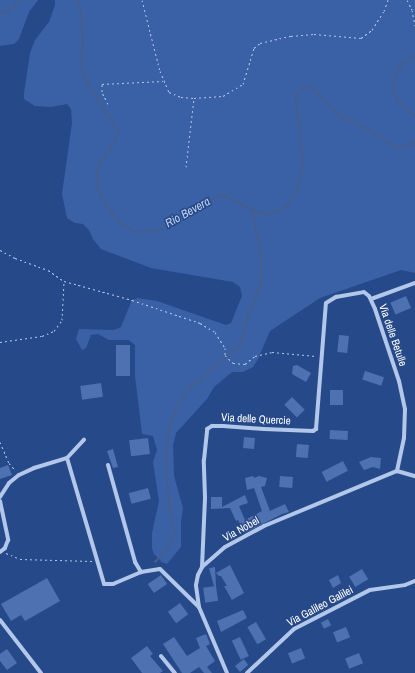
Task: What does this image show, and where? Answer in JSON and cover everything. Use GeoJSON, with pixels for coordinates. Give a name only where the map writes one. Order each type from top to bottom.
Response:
{"type":"FeatureCollection","features":[{"type":"Feature","properties":{"kind":"street"},"geometry":{"type":"LineString","coordinates":[[371,299],[415,283]]}},
{"type":"Feature","properties":{"kind":"street","name":"Via delle Quercie"},"geometry":{"type":"LineString","coordinates":[[202,567],[205,497],[204,460],[205,434],[207,429],[212,426],[224,426],[313,431],[316,429],[323,324],[326,303],[336,297],[364,292],[371,299]]}},
{"type":"Feature","properties":{"kind":"street","name":"Via delle Betulle"},"geometry":{"type":"LineString","coordinates":[[371,299],[394,366],[405,409],[404,438],[397,471]]}},
{"type":"Feature","properties":{"kind":"street"},"geometry":{"type":"LineString","coordinates":[[0,497],[9,483],[20,475],[34,468],[68,458],[84,440]]}},
{"type":"Feature","properties":{"kind":"street"},"geometry":{"type":"LineString","coordinates":[[68,458],[104,584],[113,584],[141,572],[160,569],[199,608]]}},
{"type":"Feature","properties":{"kind":"street"},"geometry":{"type":"LineString","coordinates":[[108,465],[135,562],[141,572]]}},
{"type":"Feature","properties":{"kind":"street"},"geometry":{"type":"LineString","coordinates":[[397,471],[415,476]]}},
{"type":"Feature","properties":{"kind":"street","name":"Via Nobel"},"geometry":{"type":"LineString","coordinates":[[202,567],[226,547],[264,526],[397,471]]}},
{"type":"Feature","properties":{"kind":"street"},"geometry":{"type":"LineString","coordinates":[[0,501],[8,535],[7,544],[1,551]]}},
{"type":"Feature","properties":{"kind":"street"},"geometry":{"type":"LineString","coordinates":[[202,567],[198,575],[196,585],[199,608],[227,673]]}},
{"type":"Feature","properties":{"kind":"street","name":"Via Galileo Galilei"},"geometry":{"type":"LineString","coordinates":[[247,673],[294,629],[370,590],[405,585],[415,581]]}},
{"type":"Feature","properties":{"kind":"street"},"geometry":{"type":"LineString","coordinates":[[0,620],[41,673]]}},
{"type":"Feature","properties":{"kind":"street"},"geometry":{"type":"LineString","coordinates":[[161,656],[175,673]]}},
{"type":"Feature","properties":{"kind":"path"},"geometry":{"type":"LineString","coordinates":[[142,0],[164,82],[169,92],[181,98],[223,96],[234,91],[243,84],[254,48],[266,42],[291,36],[314,34],[361,38],[372,30],[384,11],[388,0]]}},
{"type":"Feature","properties":{"kind":"path"},"geometry":{"type":"LineString","coordinates":[[407,0],[412,10],[415,26]]}},
{"type":"Feature","properties":{"kind":"path"},"geometry":{"type":"LineString","coordinates":[[108,104],[102,92],[102,84],[164,82]]}},
{"type":"Feature","properties":{"kind":"path"},"geometry":{"type":"LineString","coordinates":[[186,168],[194,98]]}},
{"type":"Feature","properties":{"kind":"path"},"geometry":{"type":"LineString","coordinates":[[0,250],[15,258],[48,270],[64,281],[132,300],[200,323],[215,332],[225,348],[225,355],[233,363],[245,364],[255,356],[272,352],[322,356]]}},
{"type":"Feature","properties":{"kind":"path"},"geometry":{"type":"LineString","coordinates":[[0,342],[42,336],[54,331],[62,320],[64,281]]}},
{"type":"Feature","properties":{"kind":"path"},"geometry":{"type":"LineString","coordinates":[[0,442],[9,462],[20,475]]}},
{"type":"Feature","properties":{"kind":"path"},"geometry":{"type":"LineString","coordinates":[[1,551],[20,559],[88,560],[98,562]]}},
{"type":"Feature","properties":{"kind":"shaded area"},"geometry":{"type":"Polygon","coordinates":[[[0,0],[38,0],[29,12],[19,39],[14,44],[0,46],[0,0]]]}},
{"type":"Feature","properties":{"kind":"shaded area"},"geometry":{"type":"Polygon","coordinates":[[[55,0],[415,0],[415,273],[401,270],[320,298],[270,331],[253,367],[243,372],[232,372],[214,387],[207,399],[176,433],[173,445],[174,476],[183,508],[181,522],[181,547],[167,564],[162,562],[154,554],[152,548],[152,533],[159,501],[153,462],[157,450],[153,436],[142,434],[135,376],[135,345],[129,340],[109,340],[98,334],[91,335],[86,348],[82,350],[76,339],[79,329],[114,330],[121,327],[132,300],[138,298],[157,301],[226,325],[231,323],[242,296],[240,287],[233,282],[151,268],[101,249],[93,239],[89,230],[83,224],[75,223],[67,218],[62,194],[72,123],[71,109],[67,104],[51,107],[35,106],[24,99],[30,53],[35,40],[49,22],[55,5],[55,0]]]}},
{"type":"Feature","properties":{"kind":"building"},"geometry":{"type":"Polygon","coordinates":[[[406,296],[411,308],[395,315],[390,303],[406,296]]]}},
{"type":"Feature","properties":{"kind":"building"},"geometry":{"type":"Polygon","coordinates":[[[339,335],[349,336],[347,353],[337,352],[339,335]]]}},
{"type":"Feature","properties":{"kind":"building"},"geometry":{"type":"Polygon","coordinates":[[[116,345],[130,345],[130,376],[116,376],[116,345]]]}},
{"type":"Feature","properties":{"kind":"building"},"geometry":{"type":"Polygon","coordinates":[[[297,365],[311,373],[306,382],[292,374],[293,366],[297,365]]]}},
{"type":"Feature","properties":{"kind":"building"},"geometry":{"type":"Polygon","coordinates":[[[365,371],[384,377],[381,386],[362,380],[365,371]]]}},
{"type":"Feature","properties":{"kind":"building"},"geometry":{"type":"Polygon","coordinates":[[[101,383],[103,397],[82,400],[80,386],[101,383]]]}},
{"type":"Feature","properties":{"kind":"building"},"geometry":{"type":"Polygon","coordinates":[[[330,390],[343,390],[343,405],[330,405],[330,390]]]}},
{"type":"Feature","properties":{"kind":"building"},"geometry":{"type":"Polygon","coordinates":[[[292,397],[305,410],[297,418],[284,405],[292,397]]]}},
{"type":"Feature","properties":{"kind":"building"},"geometry":{"type":"Polygon","coordinates":[[[330,430],[348,431],[348,440],[330,439],[330,430]]]}},
{"type":"Feature","properties":{"kind":"building"},"geometry":{"type":"Polygon","coordinates":[[[244,437],[255,438],[254,449],[243,448],[244,437]]]}},
{"type":"Feature","properties":{"kind":"building"},"geometry":{"type":"Polygon","coordinates":[[[148,438],[150,454],[131,456],[129,440],[148,438]]]}},
{"type":"Feature","properties":{"kind":"building"},"geometry":{"type":"Polygon","coordinates":[[[297,444],[309,445],[308,458],[296,457],[297,444]]]}},
{"type":"Feature","properties":{"kind":"building"},"geometry":{"type":"Polygon","coordinates":[[[113,449],[118,467],[113,468],[107,451],[113,449]]]}},
{"type":"Feature","properties":{"kind":"building"},"geometry":{"type":"Polygon","coordinates":[[[371,457],[381,458],[380,469],[373,467],[364,470],[359,462],[371,457]]]}},
{"type":"Feature","properties":{"kind":"building"},"geometry":{"type":"Polygon","coordinates":[[[343,461],[348,471],[327,482],[322,472],[343,461]]]}},
{"type":"Feature","properties":{"kind":"building"},"geometry":{"type":"Polygon","coordinates":[[[8,465],[12,475],[0,479],[0,468],[8,465]]]}},
{"type":"Feature","properties":{"kind":"building"},"geometry":{"type":"Polygon","coordinates":[[[253,476],[254,478],[259,476],[267,478],[265,486],[261,487],[270,511],[285,504],[289,512],[282,514],[245,533],[238,520],[236,521],[230,508],[211,509],[211,497],[222,497],[222,507],[245,495],[248,503],[239,506],[245,520],[262,511],[254,488],[247,490],[245,478],[253,476]]]}},
{"type":"Feature","properties":{"kind":"building"},"geometry":{"type":"Polygon","coordinates":[[[280,476],[293,477],[292,488],[279,487],[280,476]]]}},
{"type":"Feature","properties":{"kind":"building"},"geometry":{"type":"Polygon","coordinates":[[[148,488],[151,499],[132,504],[129,493],[148,488]]]}},
{"type":"Feature","properties":{"kind":"building"},"geometry":{"type":"Polygon","coordinates":[[[230,565],[244,593],[232,600],[224,586],[227,586],[221,576],[216,573],[230,565]]]}},
{"type":"Feature","properties":{"kind":"building"},"geometry":{"type":"Polygon","coordinates":[[[215,567],[216,586],[214,586],[209,568],[215,567]]]}},
{"type":"Feature","properties":{"kind":"building"},"geometry":{"type":"Polygon","coordinates":[[[362,569],[368,579],[355,587],[349,577],[362,569]]]}},
{"type":"Feature","properties":{"kind":"building"},"geometry":{"type":"Polygon","coordinates":[[[161,575],[167,584],[154,593],[148,584],[161,575]]]}},
{"type":"Feature","properties":{"kind":"building"},"geometry":{"type":"Polygon","coordinates":[[[338,575],[341,583],[333,588],[329,580],[338,575]]]}},
{"type":"Feature","properties":{"kind":"building"},"geometry":{"type":"Polygon","coordinates":[[[47,578],[60,601],[25,621],[21,615],[11,621],[1,604],[47,578]]]}},
{"type":"Feature","properties":{"kind":"building"},"geometry":{"type":"Polygon","coordinates":[[[216,586],[218,601],[205,603],[203,588],[216,586]]]}},
{"type":"Feature","properties":{"kind":"building"},"geometry":{"type":"Polygon","coordinates":[[[180,603],[188,614],[176,623],[168,612],[180,603]]]}},
{"type":"Feature","properties":{"kind":"building"},"geometry":{"type":"Polygon","coordinates":[[[243,610],[247,618],[221,632],[217,621],[243,610]]]}},
{"type":"Feature","properties":{"kind":"building"},"geometry":{"type":"Polygon","coordinates":[[[328,619],[331,625],[324,629],[321,623],[328,619]]]}},
{"type":"Feature","properties":{"kind":"building"},"geometry":{"type":"Polygon","coordinates":[[[256,622],[266,639],[257,644],[247,627],[256,622]]]}},
{"type":"Feature","properties":{"kind":"building"},"geometry":{"type":"Polygon","coordinates":[[[346,627],[350,637],[337,642],[333,632],[346,627]]]}},
{"type":"Feature","properties":{"kind":"building"},"geometry":{"type":"Polygon","coordinates":[[[206,634],[210,644],[206,646],[215,661],[207,667],[212,673],[204,673],[199,667],[190,673],[182,673],[163,644],[174,637],[187,656],[200,648],[196,638],[206,634]]]}},
{"type":"Feature","properties":{"kind":"building"},"geometry":{"type":"Polygon","coordinates":[[[240,637],[249,656],[241,660],[232,641],[240,637]]]}},
{"type":"Feature","properties":{"kind":"building"},"geometry":{"type":"Polygon","coordinates":[[[147,646],[153,654],[150,656],[163,671],[160,673],[142,673],[131,658],[147,646]]]}},
{"type":"Feature","properties":{"kind":"building"},"geometry":{"type":"Polygon","coordinates":[[[301,648],[305,658],[292,663],[288,653],[301,648]]]}},
{"type":"Feature","properties":{"kind":"building"},"geometry":{"type":"Polygon","coordinates":[[[7,649],[17,663],[7,670],[0,661],[0,654],[7,649]]]}},
{"type":"Feature","properties":{"kind":"building"},"geometry":{"type":"Polygon","coordinates":[[[359,653],[363,663],[349,669],[345,659],[359,653]]]}},
{"type":"Feature","properties":{"kind":"building"},"geometry":{"type":"Polygon","coordinates":[[[244,659],[248,665],[240,672],[235,666],[244,659]]]}},
{"type":"Feature","properties":{"kind":"waterway","name":"Rio Bevera"},"geometry":{"type":"LineString","coordinates":[[0,13],[8,11],[20,0]]}},
{"type":"Feature","properties":{"kind":"waterway","name":"Rio Bevera"},"geometry":{"type":"LineString","coordinates":[[77,0],[81,14],[83,37],[82,68],[86,81],[117,129],[118,133],[115,141],[100,163],[97,172],[98,186],[102,198],[118,221],[137,232],[156,231],[220,195],[226,196],[259,213],[268,214],[287,206],[298,187],[302,164],[299,118],[295,96],[303,87],[312,87],[338,115],[373,132],[394,147],[402,147],[415,143]]}},
{"type":"Feature","properties":{"kind":"waterway","name":"Rio Bevera"},"geometry":{"type":"LineString","coordinates":[[415,57],[402,64],[397,70],[393,86],[397,100],[415,116]]}},
{"type":"Feature","properties":{"kind":"waterway"},"geometry":{"type":"LineString","coordinates":[[155,562],[169,547],[174,534],[167,486],[166,451],[169,430],[176,408],[190,388],[241,344],[247,317],[261,285],[261,253],[251,209]]}}]}
